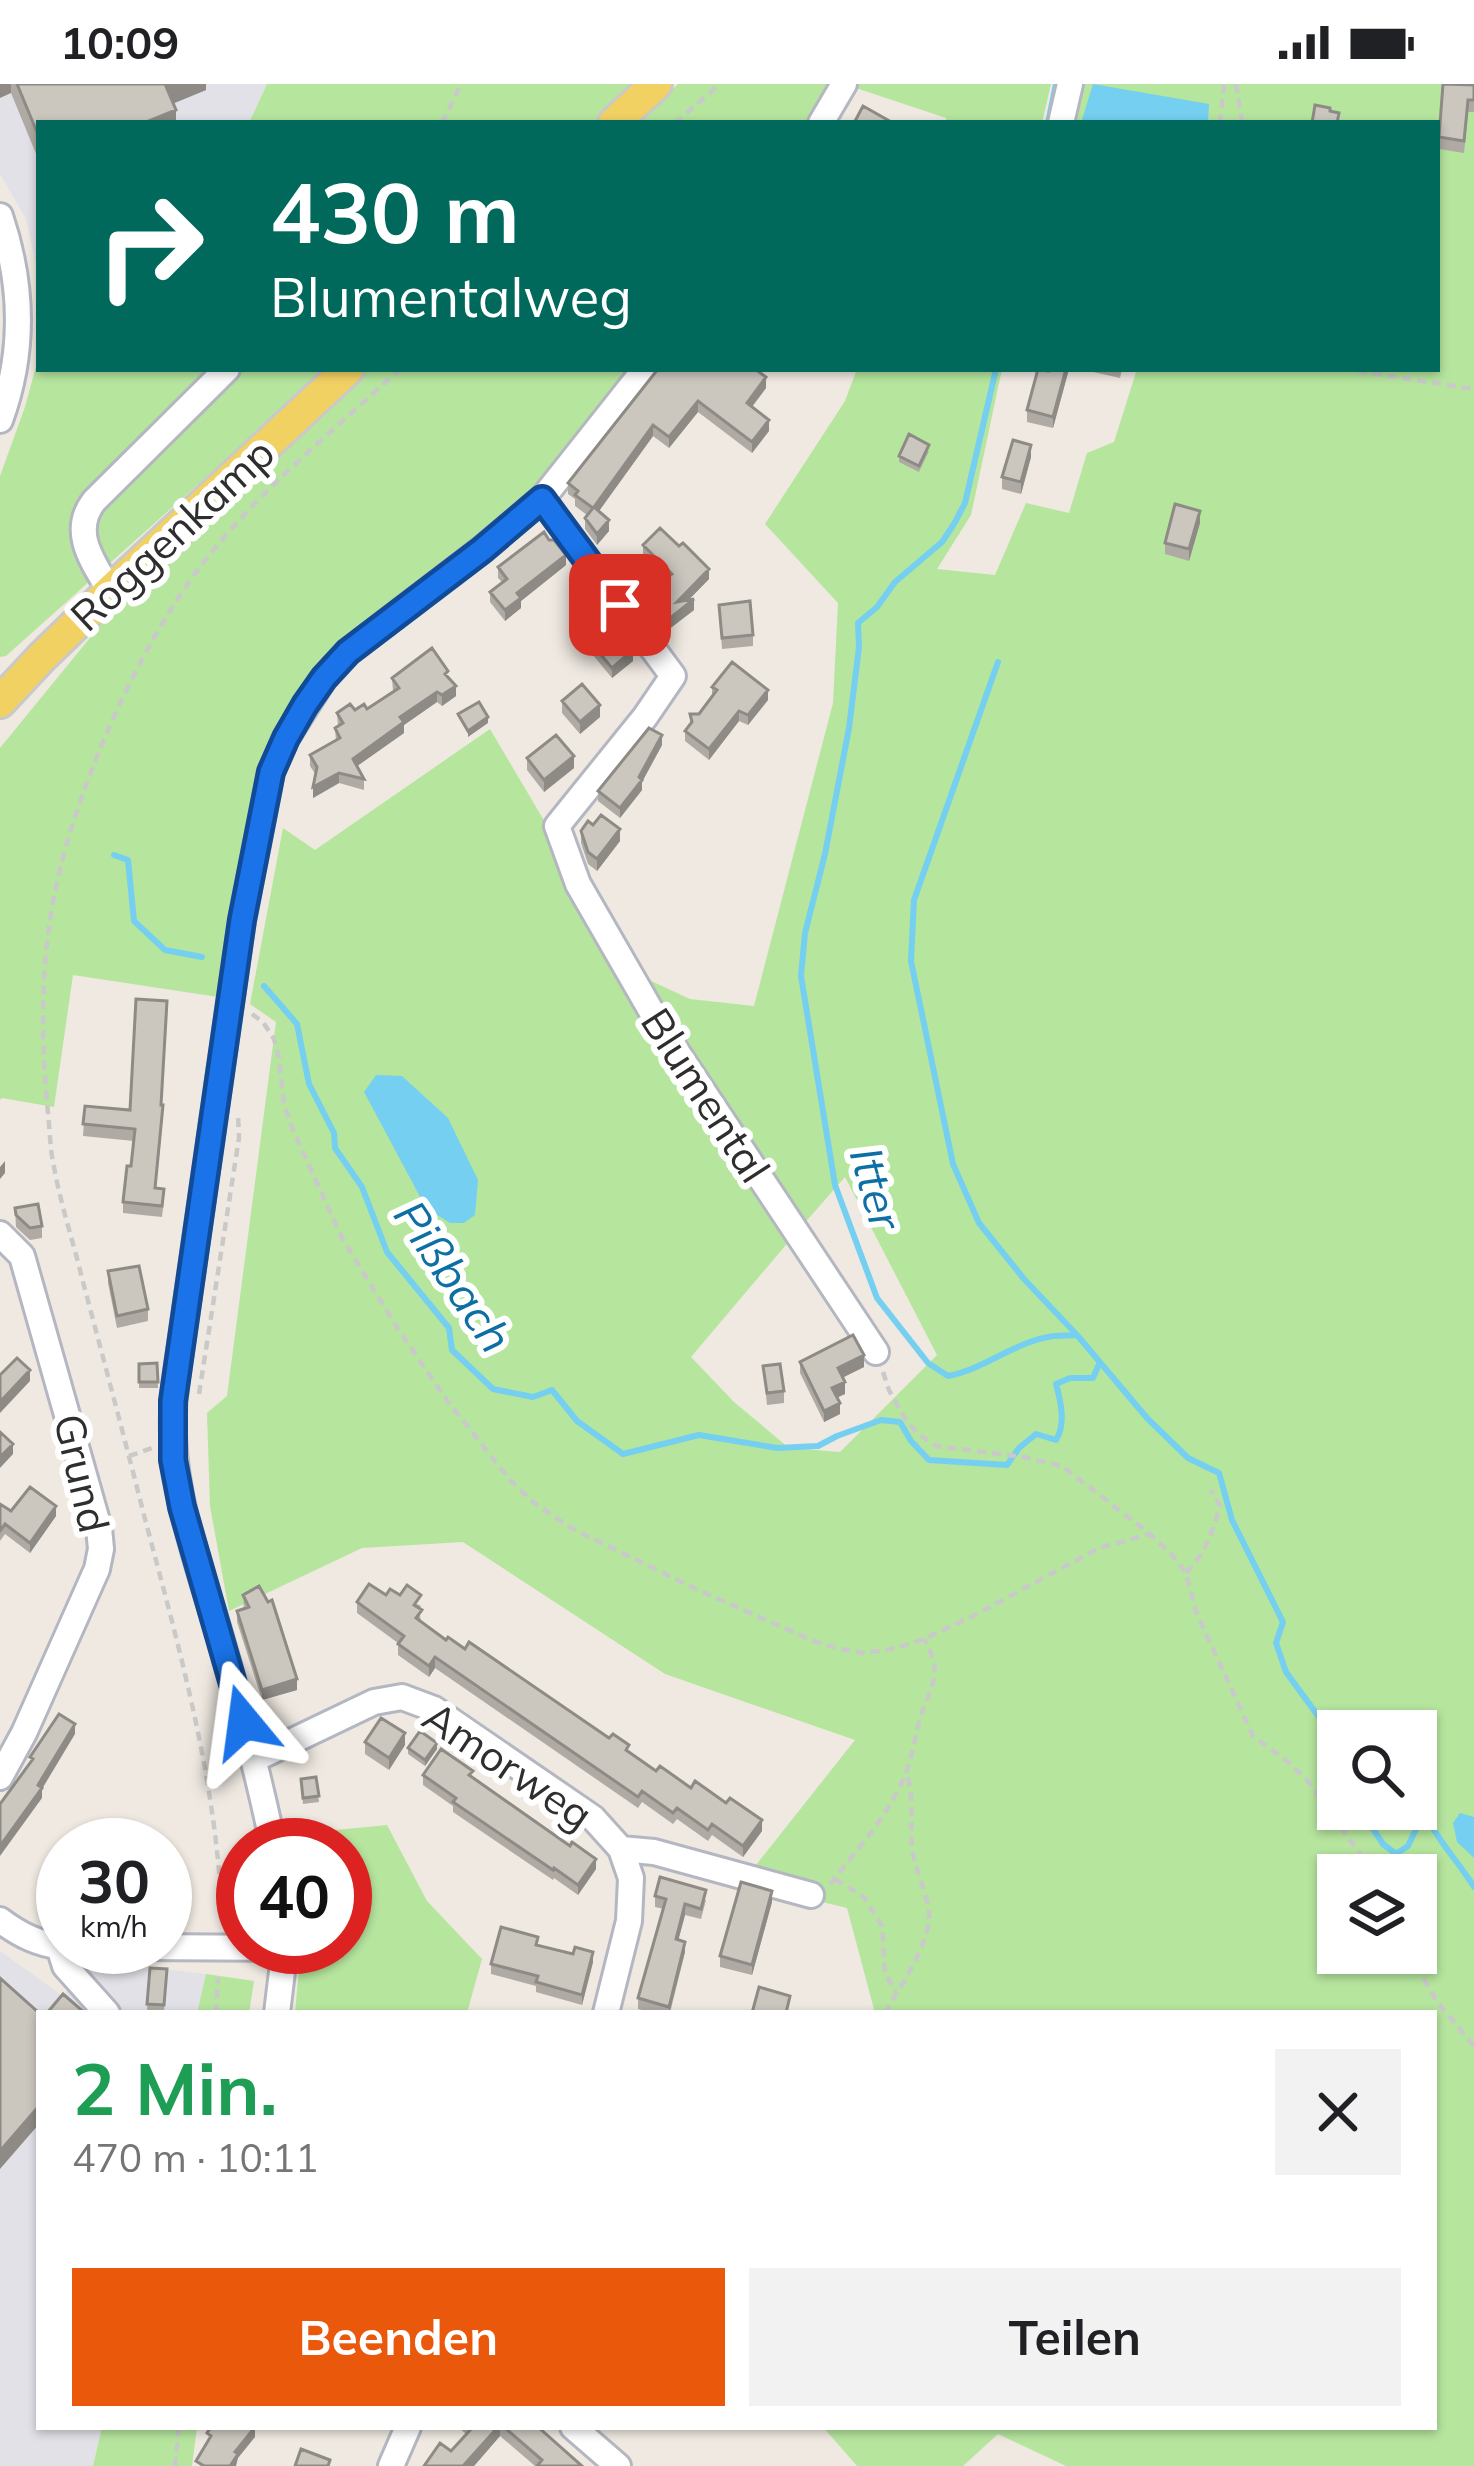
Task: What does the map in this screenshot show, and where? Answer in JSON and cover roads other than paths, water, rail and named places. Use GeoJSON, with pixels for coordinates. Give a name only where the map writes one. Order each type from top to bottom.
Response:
{"type":"FeatureCollection","features":[{"type":"Feature","properties":{"kind":"main road"},"geometry":{"type":"LineString","coordinates":[[617,120],[656,84]]}},
{"type":"Feature","properties":{"kind":"main road","name":"Roggenkamp"},"geometry":{"type":"LineString","coordinates":[[2,696],[345,372]]}},
{"type":"Feature","properties":{"kind":"street"},"geometry":{"type":"LineString","coordinates":[[823,120],[844,84]]}},
{"type":"Feature","properties":{"kind":"street"},"geometry":{"type":"LineString","coordinates":[[1062,120],[1070,84]]}},
{"type":"Feature","properties":{"kind":"street"},"geometry":{"type":"LineString","coordinates":[[0,216],[18,283],[19,342],[0,420]]}},
{"type":"Feature","properties":{"kind":"street"},"geometry":{"type":"LineString","coordinates":[[110,591],[84,542],[85,514],[223,372]]}},
{"type":"Feature","properties":{"kind":"street"},"geometry":{"type":"LineString","coordinates":[[268,1818],[256,1759],[182,1507],[172,1440],[175,1387],[242,920],[271,772],[305,705],[348,652],[542,499],[643,372]]}},
{"type":"Feature","properties":{"kind":"street","name":"Blumental"},"geometry":{"type":"LineString","coordinates":[[542,499],[673,676],[557,826],[578,884],[661,1028],[876,1352]]}},
{"type":"Feature","properties":{"kind":"street","name":"Grund"},"geometry":{"type":"LineString","coordinates":[[0,1234],[22,1256],[101,1549],[74,1625],[0,1777]]}},
{"type":"Feature","properties":{"kind":"street","name":"Amorweg"},"geometry":{"type":"LineString","coordinates":[[256,1759],[374,1702],[403,1697],[434,1709],[593,1819],[621,1849],[632,1878],[629,1922],[607,2010]]}},
{"type":"Feature","properties":{"kind":"street","name":"Amorweg"},"geometry":{"type":"LineString","coordinates":[[621,1849],[654,1852],[811,1895]]}},
{"type":"Feature","properties":{"kind":"street"},"geometry":{"type":"LineString","coordinates":[[0,1920],[36,1940]]}},
{"type":"Feature","properties":{"kind":"street"},"geometry":{"type":"LineString","coordinates":[[71,1974],[104,2010]]}},
{"type":"Feature","properties":{"kind":"street"},"geometry":{"type":"LineString","coordinates":[[277,2010],[282,1974]]}},
{"type":"Feature","properties":{"kind":"street"},"geometry":{"type":"LineString","coordinates":[[391,2466],[407,2430]]}},
{"type":"Feature","properties":{"kind":"street"},"geometry":{"type":"LineString","coordinates":[[576,2430],[618,2466]]}},
{"type":"Feature","properties":{"kind":"water"},"geometry":{"type":"Polygon","coordinates":[[[1093,84],[1209,104],[1208,120],[1082,120],[1093,84]]]}},
{"type":"Feature","properties":{"kind":"water"},"geometry":{"type":"Polygon","coordinates":[[[376,1075],[402,1076],[448,1118],[478,1180],[475,1215],[464,1223],[450,1223],[426,1208],[364,1092],[376,1075]]]}},
{"type":"Feature","properties":{"kind":"water"},"geometry":{"type":"Polygon","coordinates":[[[1460,1813],[1474,1817],[1474,1858],[1457,1842],[1453,1823],[1460,1813]]]}},
{"type":"Feature","properties":{"kind":"waterway","name":"Itter"},"geometry":{"type":"LineString","coordinates":[[1049,120],[1056,84]]}},
{"type":"Feature","properties":{"kind":"waterway","name":"Itter"},"geometry":{"type":"LineString","coordinates":[[995,372],[965,503],[954,524],[942,542],[895,582],[858,623],[849,728],[805,933],[801,976],[835,1185],[877,1298],[928,1363],[948,1376],[1035,1340],[1077,1335],[1147,1418],[1188,1458],[1219,1473],[1232,1520],[1283,1622],[1276,1643],[1286,1672],[1317,1714]]}},
{"type":"Feature","properties":{"kind":"waterway"},"geometry":{"type":"LineString","coordinates":[[998,662],[914,900],[911,961],[953,1164],[979,1223],[1077,1335]]}},
{"type":"Feature","properties":{"kind":"waterway","name":"Pißbach"},"geometry":{"type":"LineString","coordinates":[[114,855],[128,860],[134,921],[165,950],[202,957]]}},
{"type":"Feature","properties":{"kind":"waterway","name":"Pißbach"},"geometry":{"type":"LineString","coordinates":[[264,986],[297,1024],[309,1084],[334,1133],[335,1148],[362,1187],[387,1252],[449,1328],[452,1350],[493,1389],[533,1397],[552,1390],[577,1421],[623,1454],[699,1435],[777,1448],[818,1446],[881,1420],[900,1422],[929,1460],[1007,1465],[1036,1434],[1056,1440],[1062,1420],[1056,1384],[1070,1378],[1093,1378],[1099,1364]]}},
{"type":"Feature","properties":{"kind":"waterway","name":"Itter"},"geometry":{"type":"LineString","coordinates":[[1374,1830],[1396,1854],[1408,1846],[1416,1830]]}},
{"type":"Feature","properties":{"kind":"waterway","name":"Itter"},"geometry":{"type":"LineString","coordinates":[[1434,1830],[1474,1887]]}}]}
